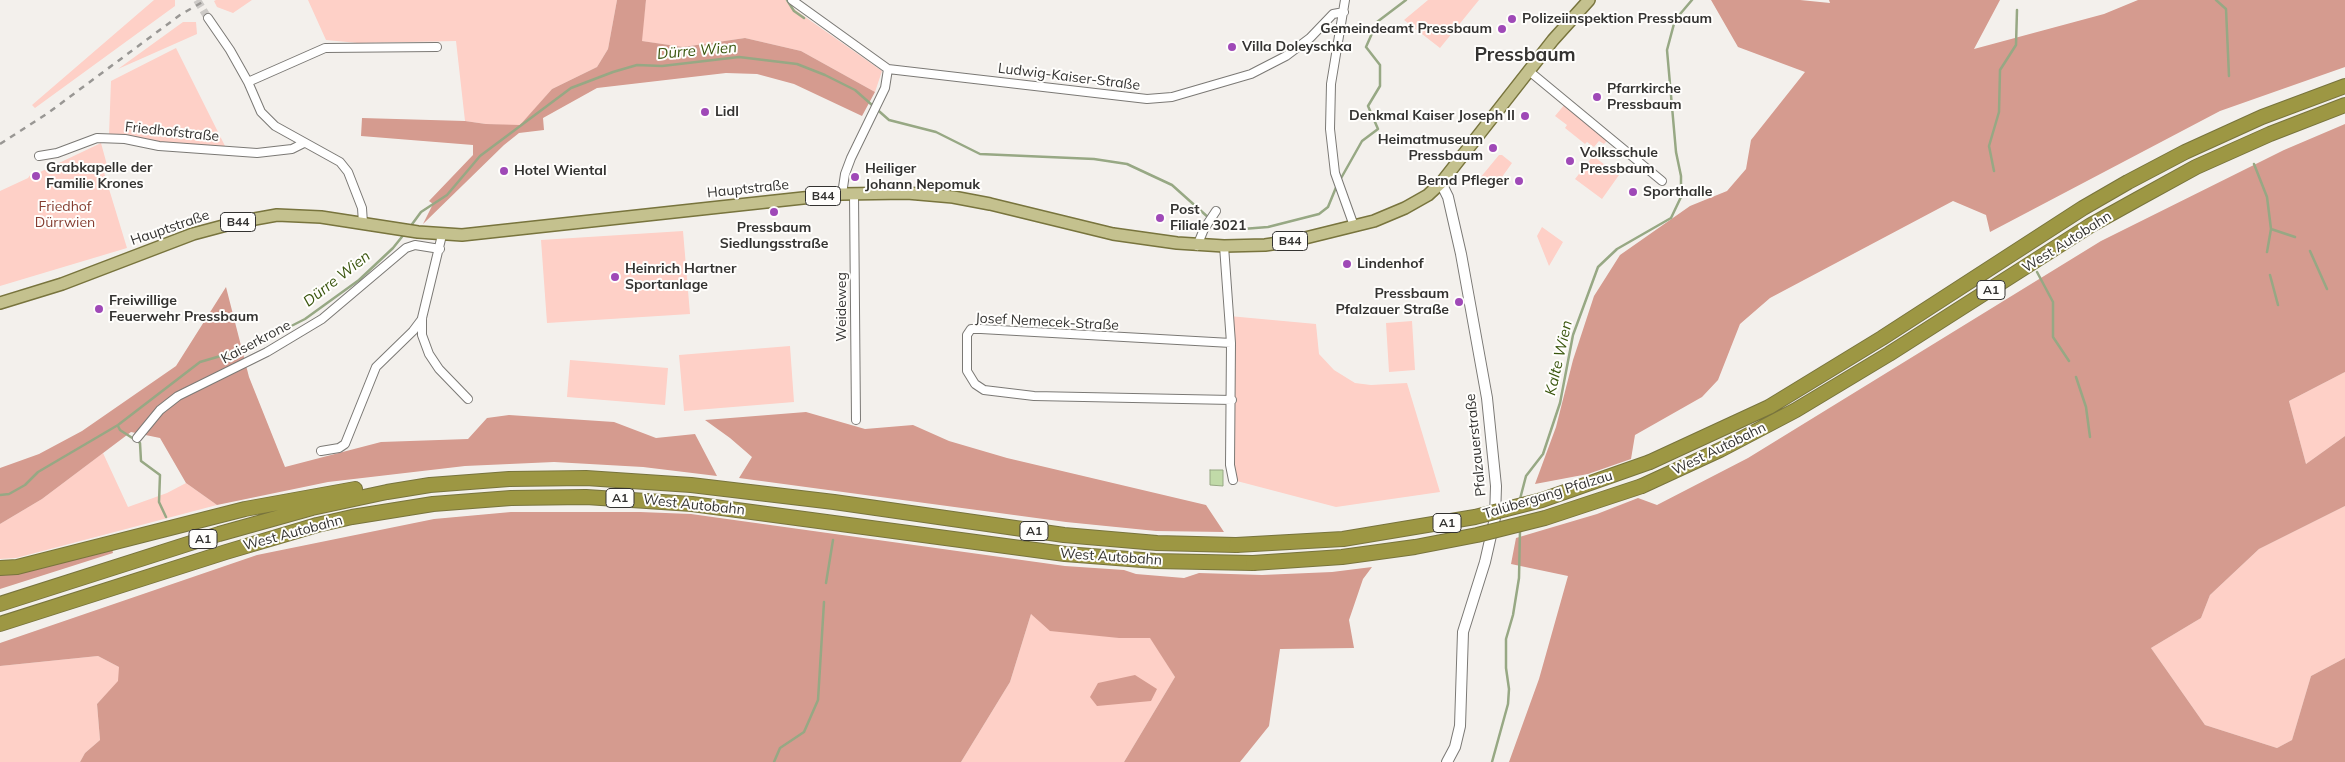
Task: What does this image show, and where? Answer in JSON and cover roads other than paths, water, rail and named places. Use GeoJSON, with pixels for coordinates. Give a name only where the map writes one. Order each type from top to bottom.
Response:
{"type":"FeatureCollection","features":[{"type":"Feature","properties":{"kind":"highway","name":"West Autobahn"},"geometry":{"type":"LineString","coordinates":[[1650,462],[1769,406],[1882,338],[2083,208],[2128,182],[2185,152],[2262,117],[2345,86]]}},
{"type":"Feature","properties":{"kind":"highway","name":"West Autobahn"},"geometry":{"type":"LineString","coordinates":[[1642,486],[1720,450],[1796,410],[1890,354],[2091,225],[2196,167],[2270,134],[2345,105]]}},
{"type":"Feature","properties":{"kind":"highway","name":"Talübergang Pfalzau"},"geometry":{"type":"LineString","coordinates":[[1236,545],[1343,539],[1475,518],[1542,500],[1650,462]]}},
{"type":"Feature","properties":{"kind":"highway","name":"West Autobahn"},"geometry":{"type":"LineString","coordinates":[[0,604],[247,526],[346,500],[410,488],[509,479],[586,478],[641,481],[834,502],[1064,535],[1157,543],[1236,545]]}},
{"type":"Feature","properties":{"kind":"highway"},"geometry":{"type":"LineString","coordinates":[[0,568],[16,567],[245,509],[373,486],[410,488]]}},
{"type":"Feature","properties":{"kind":"highway","name":"Talübergang Pfalzau"},"geometry":{"type":"LineString","coordinates":[[1253,563],[1342,557],[1415,547],[1468,537],[1546,518],[1642,486]]}},
{"type":"Feature","properties":{"kind":"highway","name":"West Autobahn"},"geometry":{"type":"LineString","coordinates":[[0,624],[217,554],[317,525],[416,506],[510,498],[586,497],[692,504],[1065,554],[1155,561],[1253,563]]}},
{"type":"Feature","properties":{"kind":"main road","name":"Hauptstraße"},"geometry":{"type":"LineString","coordinates":[[0,303],[62,284],[192,234],[238,222],[277,215],[321,217],[442,235],[481,234],[646,214],[848,194],[907,193],[953,197],[990,204],[1113,234],[1197,246],[1265,245],[1293,241],[1374,221],[1417,202],[1441,183],[1529,71],[1589,0]]}},
{"type":"Feature","properties":{"kind":"street"},"geometry":{"type":"LineString","coordinates":[[792,0],[888,69],[885,88],[869,116],[845,174],[848,194]]}},
{"type":"Feature","properties":{"kind":"street"},"geometry":{"type":"LineString","coordinates":[[1345,0],[1334,64],[1330,99],[1330,129],[1335,173],[1354,226]]}},
{"type":"Feature","properties":{"kind":"street","name":"Ludwig-Kaiser-Straße"},"geometry":{"type":"LineString","coordinates":[[888,69],[969,77],[1119,97],[1172,98],[1250,74],[1278,61],[1310,38],[1334,14],[1344,12]]}},
{"type":"Feature","properties":{"kind":"street"},"geometry":{"type":"LineString","coordinates":[[208,18],[230,50],[248,82],[261,112],[275,126],[304,144],[340,162],[348,172],[362,208],[362,223]]}},
{"type":"Feature","properties":{"kind":"street"},"geometry":{"type":"LineString","coordinates":[[248,82],[325,48],[437,47]]}},
{"type":"Feature","properties":{"kind":"street"},"geometry":{"type":"LineString","coordinates":[[1529,71],[1662,181]]}},
{"type":"Feature","properties":{"kind":"street","name":"Friedhofstraße"},"geometry":{"type":"LineString","coordinates":[[39,156],[56,153],[97,138],[126,139],[159,146],[257,153],[292,149],[304,144]]}},
{"type":"Feature","properties":{"kind":"street","name":"Pfalzauerstraße"},"geometry":{"type":"LineString","coordinates":[[1441,183],[1448,197],[1461,254],[1487,398],[1496,486],[1495,518],[1485,562],[1464,632],[1460,726],[1455,747],[1447,762]]}},
{"type":"Feature","properties":{"kind":"street","name":"Weideweg"},"geometry":{"type":"LineString","coordinates":[[848,194],[856,420]]}},
{"type":"Feature","properties":{"kind":"street"},"geometry":{"type":"LineString","coordinates":[[1197,246],[1204,228],[1216,212]]}},
{"type":"Feature","properties":{"kind":"street"},"geometry":{"type":"LineString","coordinates":[[442,235],[422,318],[422,335],[429,354],[439,369],[468,399]]}},
{"type":"Feature","properties":{"kind":"street","name":"Kaiserkrone"},"geometry":{"type":"LineString","coordinates":[[137,438],[160,410],[178,396],[267,352],[322,320],[406,248],[415,245],[440,248]]}},
{"type":"Feature","properties":{"kind":"street"},"geometry":{"type":"LineString","coordinates":[[1224,246],[1231,343],[1230,465],[1233,480]]}},
{"type":"Feature","properties":{"kind":"street"},"geometry":{"type":"LineString","coordinates":[[321,452],[338,448],[345,444],[376,367],[412,331],[422,318]]}},
{"type":"Feature","properties":{"kind":"street","name":"Josef Nemecek-Straße"},"geometry":{"type":"LineString","coordinates":[[1231,343],[971,329],[967,335],[967,371],[975,384],[984,390],[1034,396],[1232,400]]}},
{"type":"Feature","properties":{"kind":"waterway"},"geometry":{"type":"LineString","coordinates":[[787,0],[794,11],[804,18]]}},
{"type":"Feature","properties":{"kind":"waterway","name":"Dürre Wien"},"geometry":{"type":"LineString","coordinates":[[1340,180],[1362,141],[1378,129],[1368,106],[1380,86],[1380,65],[1366,47],[1377,22],[1406,0]]}},
{"type":"Feature","properties":{"kind":"waterway","name":"Kalte Wien"},"geometry":{"type":"LineString","coordinates":[[1520,499],[1526,476],[1543,454],[1560,403],[1573,335],[1598,267],[1617,249],[1671,218],[1681,197],[1681,176],[1676,152],[1667,50],[1675,20],[1692,0]]}},
{"type":"Feature","properties":{"kind":"waterway"},"geometry":{"type":"LineString","coordinates":[[2216,0],[2226,9],[2229,76]]}},
{"type":"Feature","properties":{"kind":"waterway"},"geometry":{"type":"LineString","coordinates":[[1994,171],[1989,146],[1999,112],[2000,70],[2016,45],[2017,10]]}},
{"type":"Feature","properties":{"kind":"waterway","name":"Dürre Wien"},"geometry":{"type":"LineString","coordinates":[[410,227],[421,212],[447,195],[480,156],[571,88],[637,65],[662,66],[739,57],[797,64],[825,75],[855,90],[889,120],[936,132],[980,154],[1094,159],[1127,164],[1172,185],[1219,227],[1230,230],[1268,227],[1319,214],[1328,207],[1337,185]]}},
{"type":"Feature","properties":{"kind":"waterway"},"geometry":{"type":"LineString","coordinates":[[2254,164],[2267,197],[2271,229],[2267,252]]}},
{"type":"Feature","properties":{"kind":"waterway"},"geometry":{"type":"LineString","coordinates":[[2271,229],[2295,237]]}},
{"type":"Feature","properties":{"kind":"waterway","name":"Dürre Wien"},"geometry":{"type":"LineString","coordinates":[[0,495],[9,494],[25,485],[38,472],[118,425],[200,362],[248,348],[305,319],[359,280],[393,248],[405,233]]}},
{"type":"Feature","properties":{"kind":"waterway"},"geometry":{"type":"LineString","coordinates":[[2310,251],[2327,289]]}},
{"type":"Feature","properties":{"kind":"waterway"},"geometry":{"type":"LineString","coordinates":[[2037,272],[2053,302],[2053,337],[2069,361]]}},
{"type":"Feature","properties":{"kind":"waterway"},"geometry":{"type":"LineString","coordinates":[[2270,275],[2278,305]]}},
{"type":"Feature","properties":{"kind":"waterway"},"geometry":{"type":"LineString","coordinates":[[2076,377],[2086,407],[2090,437]]}},
{"type":"Feature","properties":{"kind":"waterway"},"geometry":{"type":"LineString","coordinates":[[118,426],[120,430],[140,443],[141,461],[160,475],[159,502],[166,517]]}},
{"type":"Feature","properties":{"kind":"waterway","name":"Kalte Wien"},"geometry":{"type":"LineString","coordinates":[[1492,762],[1508,704],[1506,639],[1513,615],[1519,578],[1520,530]]}},
{"type":"Feature","properties":{"kind":"waterway"},"geometry":{"type":"LineString","coordinates":[[826,583],[833,540]]}},
{"type":"Feature","properties":{"kind":"waterway"},"geometry":{"type":"LineString","coordinates":[[774,762],[780,748],[804,732],[818,700],[824,602]]}},
{"type":"Feature","properties":{"kind":"tunnel"},"geometry":{"type":"LineString","coordinates":[[197,0],[208,18]]}},
{"type":"Feature","properties":{"kind":"railway"},"geometry":{"type":"LineString","coordinates":[[0,144],[48,113],[180,15],[206,0]]}},
{"type":"Feature","properties":{"kind":"place","name":"Polizeiinspektion Pressbaum"},"geometry":{"type":"Point","coordinates":[1512,19]}},
{"type":"Feature","properties":{"kind":"place","name":"Gemeindeamt Pressbaum"},"geometry":{"type":"Point","coordinates":[1502,29]}},
{"type":"Feature","properties":{"kind":"place","name":"Villa Doleyschka"},"geometry":{"type":"Point","coordinates":[1232,47]}},
{"type":"Feature","properties":{"kind":"place","name":"Pfarrkirche Pressbaum"},"geometry":{"type":"Point","coordinates":[1597,97]}},
{"type":"Feature","properties":{"kind":"place","name":"Lidl"},"geometry":{"type":"Point","coordinates":[705,112]}},
{"type":"Feature","properties":{"kind":"place","name":"Denkmal Kaiser Joseph II"},"geometry":{"type":"Point","coordinates":[1525,116]}},
{"type":"Feature","properties":{"kind":"place","name":"Heimatmuseum Pressbaum"},"geometry":{"type":"Point","coordinates":[1493,148]}},
{"type":"Feature","properties":{"kind":"place","name":"Volksschule Pressbaum"},"geometry":{"type":"Point","coordinates":[1570,161]}},
{"type":"Feature","properties":{"kind":"place","name":"Hotel Wiental"},"geometry":{"type":"Point","coordinates":[504,171]}},
{"type":"Feature","properties":{"kind":"place","name":"Grabkapelle der Familie Krones"},"geometry":{"type":"Point","coordinates":[36,176]}},
{"type":"Feature","properties":{"kind":"place","name":"Heiliger Johann Nepomuk"},"geometry":{"type":"Point","coordinates":[855,177]}},
{"type":"Feature","properties":{"kind":"place","name":"Bernd Pfleger"},"geometry":{"type":"Point","coordinates":[1519,181]}},
{"type":"Feature","properties":{"kind":"place","name":"Sporthalle"},"geometry":{"type":"Point","coordinates":[1633,192]}},
{"type":"Feature","properties":{"kind":"place","name":"Pressbaum Siedlungsstraße"},"geometry":{"type":"Point","coordinates":[774,212]}},
{"type":"Feature","properties":{"kind":"place","name":"Post Filiale 3021"},"geometry":{"type":"Point","coordinates":[1160,218]}},
{"type":"Feature","properties":{"kind":"place","name":"Lindenhof"},"geometry":{"type":"Point","coordinates":[1347,264]}},
{"type":"Feature","properties":{"kind":"place","name":"Heinrich Hartner Sportanlage"},"geometry":{"type":"Point","coordinates":[615,277]}},
{"type":"Feature","properties":{"kind":"place","name":"Pressbaum Pfalzauer Straße"},"geometry":{"type":"Point","coordinates":[1459,302]}},
{"type":"Feature","properties":{"kind":"place","name":"Freiwillige Feuerwehr Pressbaum"},"geometry":{"type":"Point","coordinates":[99,309]}},
{"type":"Feature","properties":{"kind":"district","name":"Pressbaum"},"geometry":{"type":"Point","coordinates":[1525,55]}},
{"type":"Feature","properties":{"kind":"park label","name":"Friedhof Dürrwien"},"geometry":{"type":"Point","coordinates":[65,216]}}]}
